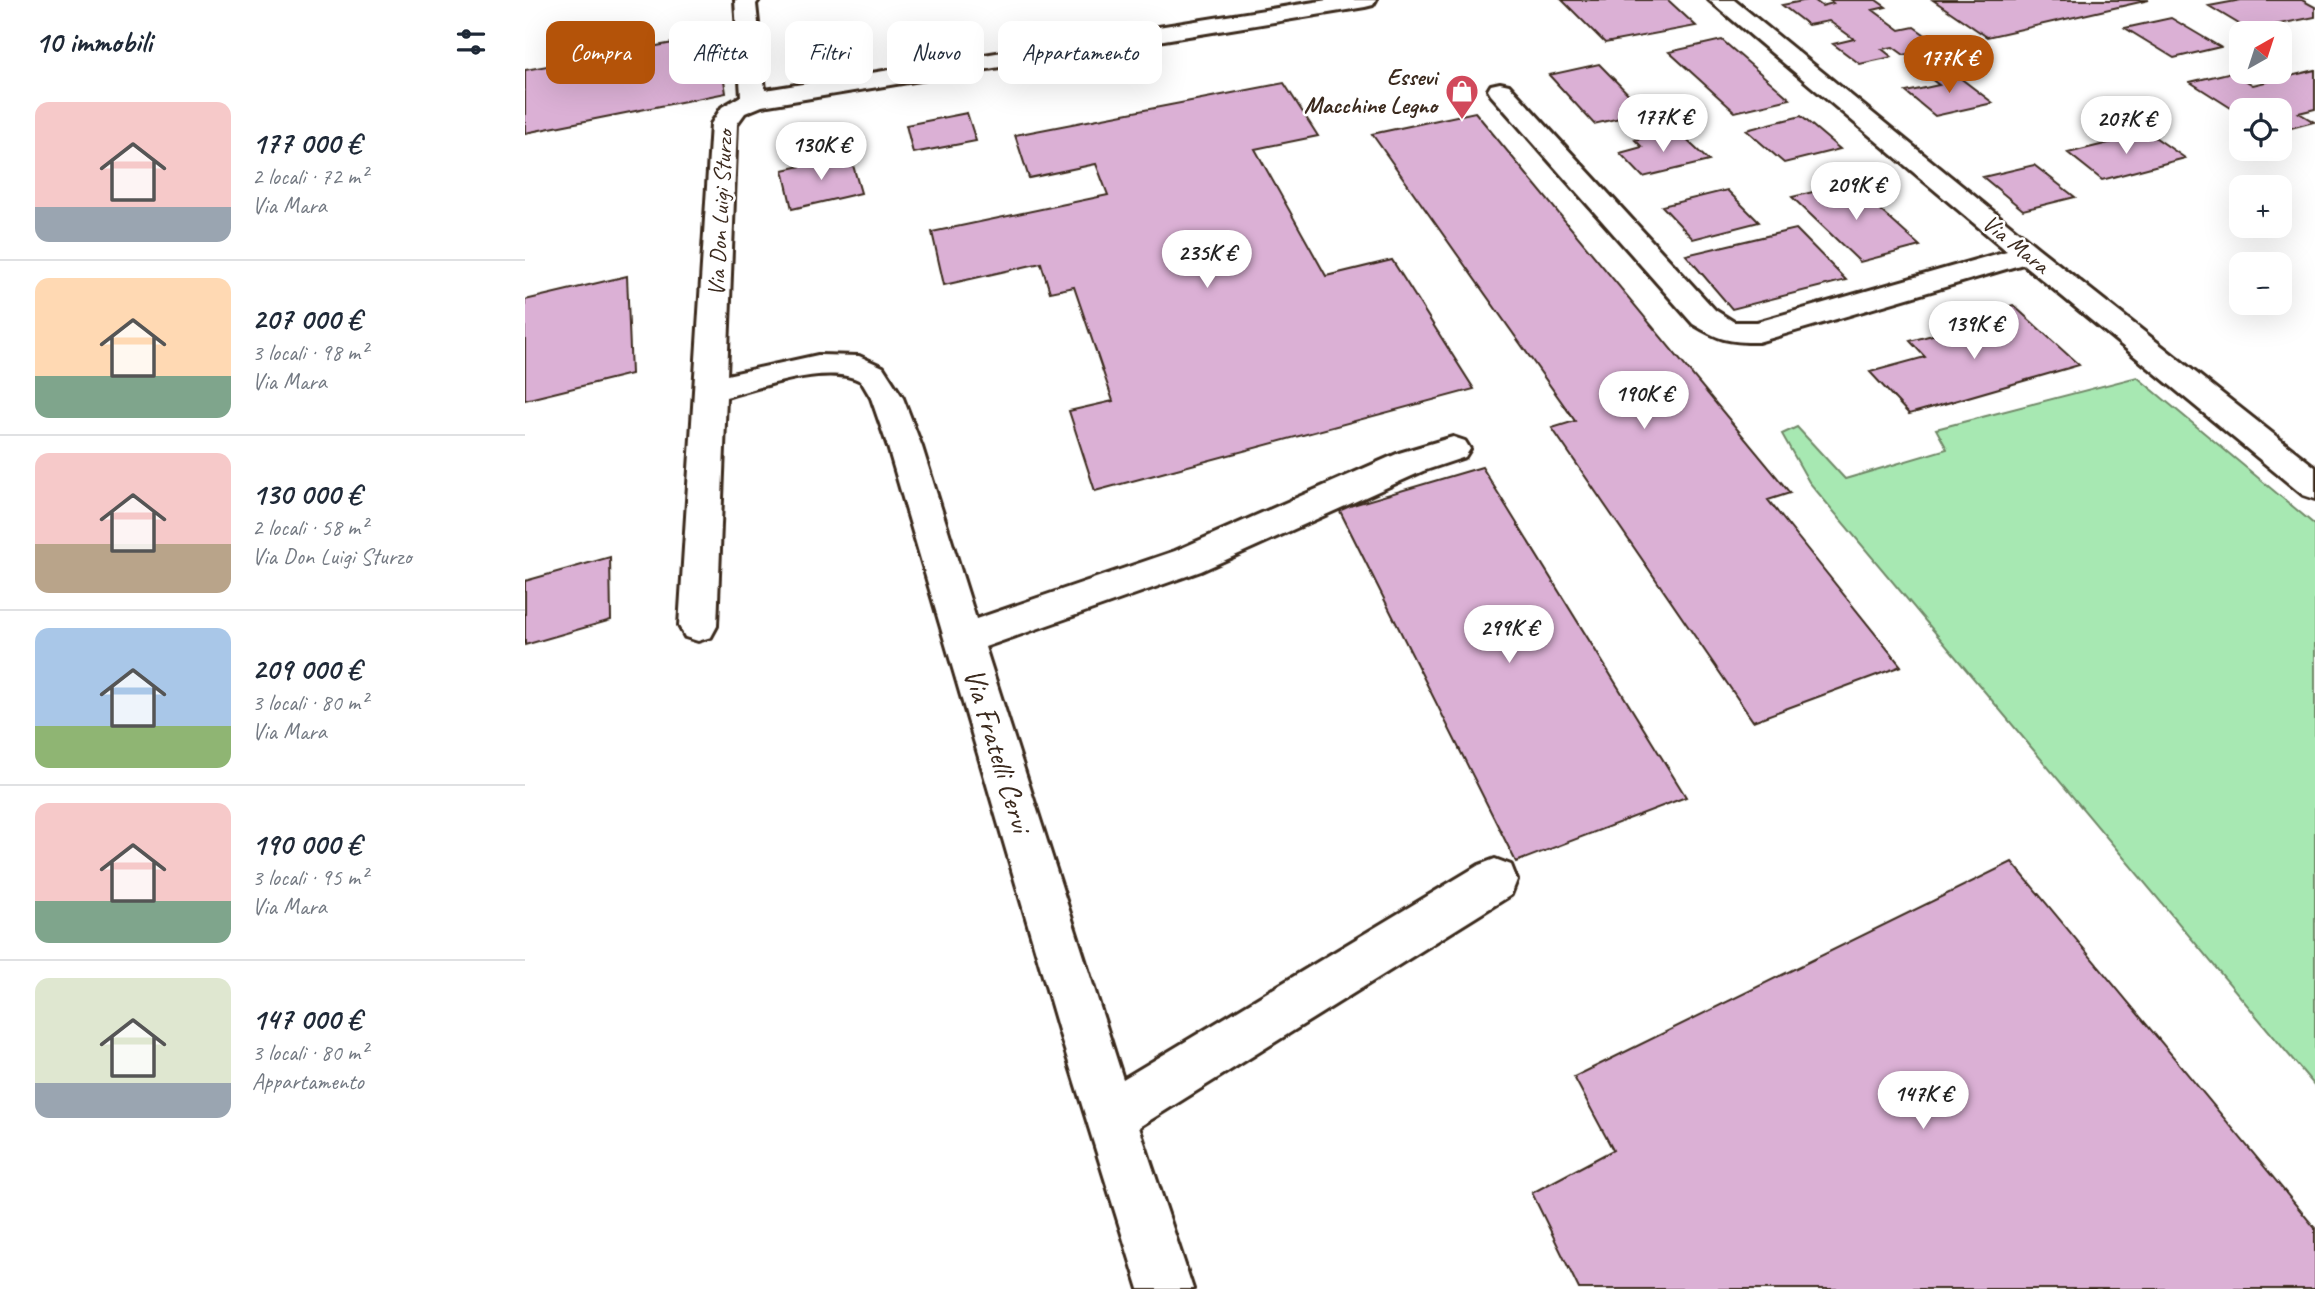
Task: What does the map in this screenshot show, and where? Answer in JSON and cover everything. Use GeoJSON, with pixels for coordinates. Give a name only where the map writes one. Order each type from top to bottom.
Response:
{"type":"FeatureCollection","features":[{"type":"Feature","properties":{"kind":"street"},"geometry":{"type":"LineString","coordinates":[[748,0],[744,2],[754,100]]}},
{"type":"Feature","properties":{"kind":"street","name":"Via Don Luigi Sturzo"},"geometry":{"type":"LineString","coordinates":[[698,626],[724,124],[733,110],[754,100],[1219,17],[1365,0]]}},
{"type":"Feature","properties":{"kind":"street","name":"Via Mara"},"geometry":{"type":"LineString","coordinates":[[1720,0],[2315,486]]}},
{"type":"Feature","properties":{"kind":"street"},"geometry":{"type":"LineString","coordinates":[[1500,90],[1704,317],[1728,332],[1737,334],[1758,331],[2028,254]]}},
{"type":"Feature","properties":{"kind":"street","name":"Via Fratelli Cervi"},"geometry":{"type":"LineString","coordinates":[[711,390],[822,364],[856,365],[871,372],[880,387],[905,447],[1110,1116],[1166,1289]]}},
{"type":"Feature","properties":{"kind":"street"},"geometry":{"type":"LineString","coordinates":[[964,639],[1188,561],[1411,462],[1453,449]]}},
{"type":"Feature","properties":{"kind":"street"},"geometry":{"type":"LineString","coordinates":[[1110,1116],[1495,880]]}},
{"type":"Feature","properties":{"kind":"green space"},"geometry":{"type":"Polygon","coordinates":[[[2137,377],[2315,525],[2315,1086],[1809,482],[1782,434],[1797,427],[1845,479],[1947,449],[1936,429],[2137,377]]]}},
{"type":"Feature","properties":{"kind":"building"},"geometry":{"type":"Polygon","coordinates":[[[1562,0],[1668,0],[1696,26],[1605,43],[1562,0]]]}},
{"type":"Feature","properties":{"kind":"building"},"geometry":{"type":"Polygon","coordinates":[[[1814,0],[1822,6],[1833,3],[1829,0],[1876,0],[1886,7],[1873,10],[1900,30],[1914,27],[1941,46],[1904,55],[1893,47],[1882,49],[1892,57],[1860,64],[1833,44],[1854,39],[1829,21],[1808,25],[1782,5],[1814,0]]]}},
{"type":"Feature","properties":{"kind":"building"},"geometry":{"type":"Polygon","coordinates":[[[1933,0],[2149,0],[1987,37],[1933,0]]]}},
{"type":"Feature","properties":{"kind":"building"},"geometry":{"type":"Polygon","coordinates":[[[2241,0],[2302,0],[2315,7],[2315,17],[2293,21],[2234,21],[2209,6],[2241,0]]]}},
{"type":"Feature","properties":{"kind":"building"},"geometry":{"type":"Polygon","coordinates":[[[2171,18],[2220,47],[2174,58],[2125,28],[2171,18]]]}},
{"type":"Feature","properties":{"kind":"building"},"geometry":{"type":"Polygon","coordinates":[[[1722,40],[1790,99],[1735,112],[1669,52],[1722,40]]]}},
{"type":"Feature","properties":{"kind":"building"},"geometry":{"type":"Polygon","coordinates":[[[669,44],[669,84],[725,84],[726,93],[525,133],[525,70],[546,66],[546,84],[655,84],[655,46],[669,44]]]}},
{"type":"Feature","properties":{"kind":"building"},"geometry":{"type":"Polygon","coordinates":[[[1599,64],[1646,112],[1594,124],[1549,75],[1599,64]]]}},
{"type":"Feature","properties":{"kind":"building"},"geometry":{"type":"Polygon","coordinates":[[[2315,70],[2315,109],[2299,113],[2314,122],[2292,128],[2292,98],[2229,98],[2229,107],[2190,82],[2229,73],[2229,84],[2293,84],[2293,75],[2315,70]]]}},
{"type":"Feature","properties":{"kind":"building"},"geometry":{"type":"Polygon","coordinates":[[[1951,71],[1993,103],[1935,116],[1906,92],[1939,85],[1927,76],[1951,71]]]}},
{"type":"Feature","properties":{"kind":"building"},"geometry":{"type":"Polygon","coordinates":[[[1284,83],[1318,136],[1255,149],[1326,276],[1392,260],[1474,389],[1095,491],[1069,411],[1113,401],[1074,287],[1050,292],[1041,263],[944,285],[932,232],[1108,195],[1096,164],[1029,178],[1015,135],[1284,83]]]}},
{"type":"Feature","properties":{"kind":"building"},"geometry":{"type":"Polygon","coordinates":[[[1475,112],[1790,493],[1768,500],[1901,666],[1753,721],[1552,428],[1575,421],[1372,134],[1475,112]]]}},
{"type":"Feature","properties":{"kind":"building"},"geometry":{"type":"Polygon","coordinates":[[[967,113],[976,141],[913,153],[906,125],[967,113]]]}},
{"type":"Feature","properties":{"kind":"building"},"geometry":{"type":"Polygon","coordinates":[[[1801,116],[1840,149],[1784,163],[1746,130],[1801,116]]]}},
{"type":"Feature","properties":{"kind":"building"},"geometry":{"type":"Polygon","coordinates":[[[1676,130],[1709,161],[1643,177],[1620,153],[1642,147],[1635,140],[1676,130]]]}},
{"type":"Feature","properties":{"kind":"building"},"geometry":{"type":"Polygon","coordinates":[[[2149,133],[2185,158],[2102,180],[2068,153],[2149,133]]]}},
{"type":"Feature","properties":{"kind":"building"},"geometry":{"type":"Polygon","coordinates":[[[850,155],[861,193],[792,209],[783,170],[850,155]]]}},
{"type":"Feature","properties":{"kind":"building"},"geometry":{"type":"Polygon","coordinates":[[[2034,165],[2075,197],[2023,210],[1983,177],[2034,165]]]}},
{"type":"Feature","properties":{"kind":"building"},"geometry":{"type":"Polygon","coordinates":[[[1850,183],[1920,246],[1860,262],[1792,197],[1850,183]]]}},
{"type":"Feature","properties":{"kind":"building"},"geometry":{"type":"Polygon","coordinates":[[[1727,190],[1759,222],[1693,239],[1662,206],[1727,190]]]}},
{"type":"Feature","properties":{"kind":"building"},"geometry":{"type":"Polygon","coordinates":[[[1796,229],[1846,280],[1732,309],[1686,255],[1796,229]]]}},
{"type":"Feature","properties":{"kind":"building"},"geometry":{"type":"Polygon","coordinates":[[[627,276],[631,374],[525,400],[525,300],[627,276]]]}},
{"type":"Feature","properties":{"kind":"building"},"geometry":{"type":"Polygon","coordinates":[[[2013,305],[2079,365],[1909,414],[1870,372],[1925,357],[1910,341],[1977,323],[1970,317],[2013,305]]]}},
{"type":"Feature","properties":{"kind":"building"},"geometry":{"type":"Polygon","coordinates":[[[1482,467],[1686,797],[1516,862],[1339,509],[1482,467]]]}},
{"type":"Feature","properties":{"kind":"building"},"geometry":{"type":"Polygon","coordinates":[[[610,557],[611,620],[525,645],[525,581],[610,557]]]}},
{"type":"Feature","properties":{"kind":"building"},"geometry":{"type":"Polygon","coordinates":[[[2012,862],[2315,1228],[2315,1289],[1579,1289],[1532,1193],[1613,1150],[1574,1077],[2012,862]]]}},
{"type":"Feature","properties":{"kind":"place","name":"Essevi Macchine Legno"},"geometry":{"type":"Point","coordinates":[1462,121]}}]}
